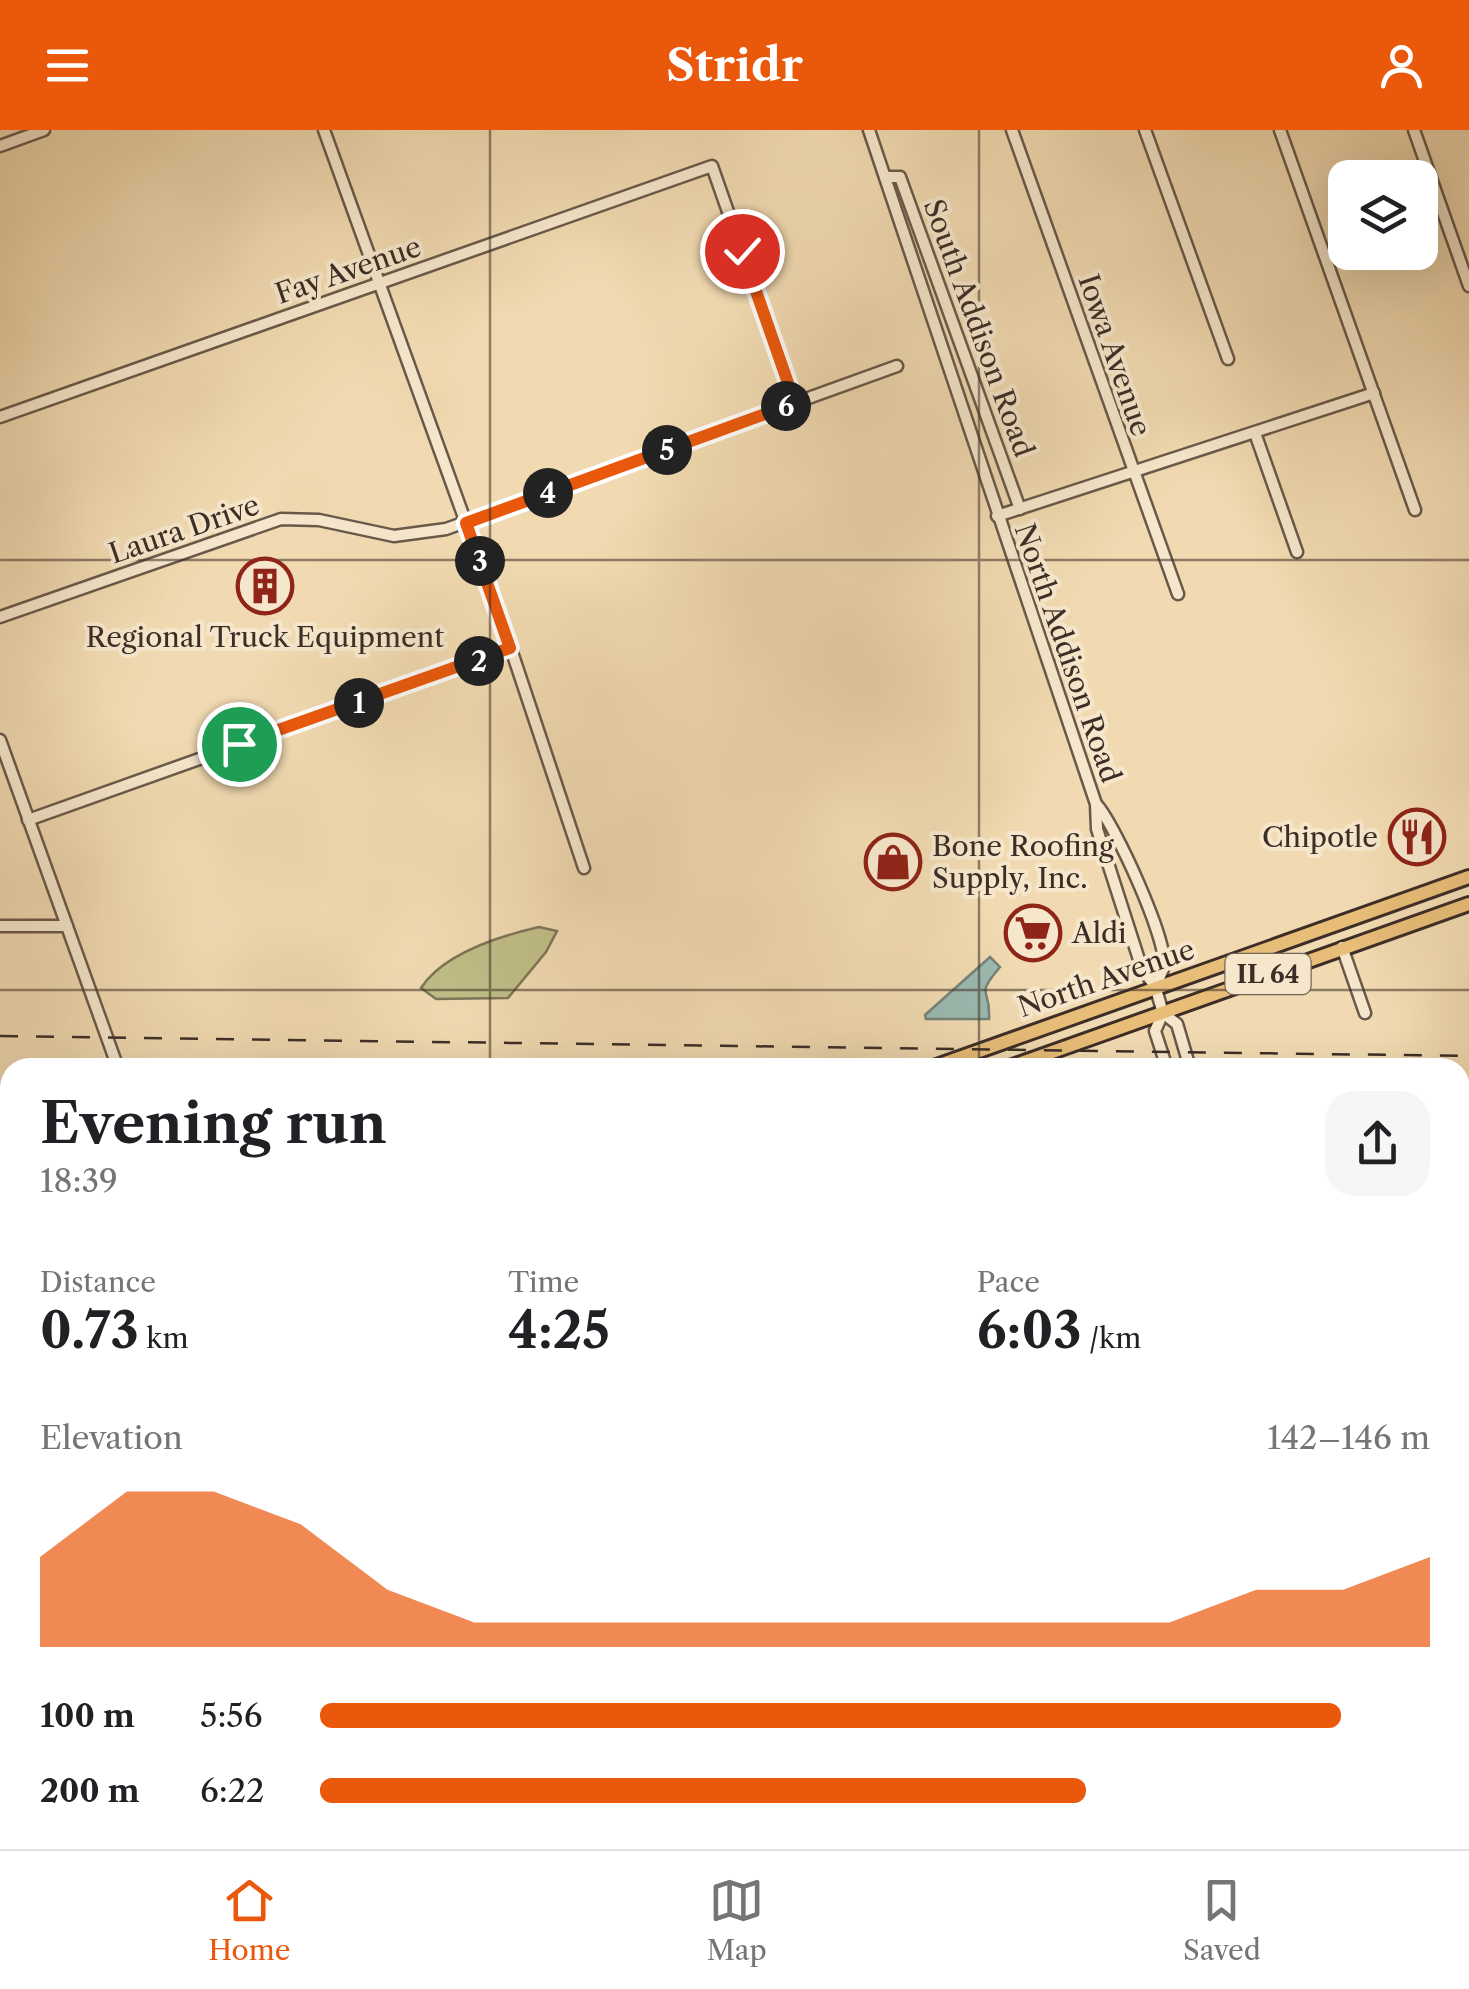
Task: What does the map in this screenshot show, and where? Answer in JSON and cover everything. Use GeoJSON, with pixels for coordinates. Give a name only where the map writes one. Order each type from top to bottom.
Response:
{"type":"FeatureCollection","features":[{"type":"Feature","properties":{"kind":"main road","name":"North Avenue"},"geometry":{"type":"LineString","coordinates":[[958,1058],[1469,877]]}},
{"type":"Feature","properties":{"kind":"main road","name":"North Avenue"},"geometry":{"type":"LineString","coordinates":[[1035,1058],[1469,904]]}},
{"type":"Feature","properties":{"kind":"street"},"geometry":{"type":"LineString","coordinates":[[0,146],[44,130]]}},
{"type":"Feature","properties":{"kind":"street"},"geometry":{"type":"LineString","coordinates":[[324,130],[466,523],[584,868]]}},
{"type":"Feature","properties":{"kind":"street","name":"South Addison Road"},"geometry":{"type":"LineString","coordinates":[[869,130],[997,516]]}},
{"type":"Feature","properties":{"kind":"street","name":"Iowa Avenue"},"geometry":{"type":"LineString","coordinates":[[1012,130],[1178,594]]}},
{"type":"Feature","properties":{"kind":"street"},"geometry":{"type":"LineString","coordinates":[[1145,130],[1228,359]]}},
{"type":"Feature","properties":{"kind":"street"},"geometry":{"type":"LineString","coordinates":[[1280,130],[1415,510]]}},
{"type":"Feature","properties":{"kind":"street"},"geometry":{"type":"LineString","coordinates":[[1414,130],[1469,286]]}},
{"type":"Feature","properties":{"kind":"street","name":"Fay Avenue"},"geometry":{"type":"LineString","coordinates":[[0,416],[712,166],[795,403]]}},
{"type":"Feature","properties":{"kind":"street","name":"South Addison Road"},"geometry":{"type":"LineString","coordinates":[[886,177],[900,177],[1020,508]]}},
{"type":"Feature","properties":{"kind":"street","name":"Laura Drive"},"geometry":{"type":"LineString","coordinates":[[0,617],[281,519],[319,520],[394,536],[466,523],[898,366]]}},
{"type":"Feature","properties":{"kind":"street"},"geometry":{"type":"LineString","coordinates":[[997,516],[1374,393]]}},
{"type":"Feature","properties":{"kind":"street"},"geometry":{"type":"LineString","coordinates":[[1255,432],[1296,552]]}},
{"type":"Feature","properties":{"kind":"street","name":"North Addison Road"},"geometry":{"type":"LineString","coordinates":[[997,516],[1096,804],[1097,829],[1142,970],[1156,986],[1163,1013],[1177,1024],[1187,1058]]}},
{"type":"Feature","properties":{"kind":"street"},"geometry":{"type":"LineString","coordinates":[[28,820],[510,648]]}},
{"type":"Feature","properties":{"kind":"street"},"geometry":{"type":"LineString","coordinates":[[0,740],[114,1058]]}},
{"type":"Feature","properties":{"kind":"street","name":"North Addison Road"},"geometry":{"type":"LineString","coordinates":[[1096,804],[1112,822],[1155,930],[1164,963],[1156,986]]}},
{"type":"Feature","properties":{"kind":"street"},"geometry":{"type":"LineString","coordinates":[[0,926],[67,926]]}},
{"type":"Feature","properties":{"kind":"street"},"geometry":{"type":"LineString","coordinates":[[1342,947],[1365,1013]]}},
{"type":"Feature","properties":{"kind":"street","name":"North Addison Road"},"geometry":{"type":"LineString","coordinates":[[1163,1013],[1155,1032],[1163,1058]]}},
{"type":"Feature","properties":{"kind":"shaded area"},"geometry":{"type":"Polygon","coordinates":[[[539,927],[557,931],[546,952],[508,998],[436,999],[421,988],[443,965],[458,956],[490,941],[539,927]]]}},
{"type":"Feature","properties":{"kind":"water"},"geometry":{"type":"Polygon","coordinates":[[[990,957],[1000,967],[986,988],[989,1019],[926,1019],[925,1015],[990,957]]]}},
{"type":"Feature","properties":{"kind":"railway"},"geometry":{"type":"LineString","coordinates":[[0,1036],[1469,1056]]}},
{"type":"Feature","properties":{"kind":"place","name":"Regional Truck Equipment"},"geometry":{"type":"Point","coordinates":[265,586]}},
{"type":"Feature","properties":{"kind":"place","name":"Chipotle"},"geometry":{"type":"Point","coordinates":[1417,837]}},
{"type":"Feature","properties":{"kind":"place","name":"Bone Roofing Supply, Inc."},"geometry":{"type":"Point","coordinates":[893,862]}},
{"type":"Feature","properties":{"kind":"place","name":"Aldi"},"geometry":{"type":"Point","coordinates":[1033,933]}},
{"type":"Feature","properties":{"kind":"route"},"geometry":{"type":"LineString","coordinates":[[239,744],[491,658],[510,648],[466,523],[795,403],[742,251]]}}]}
